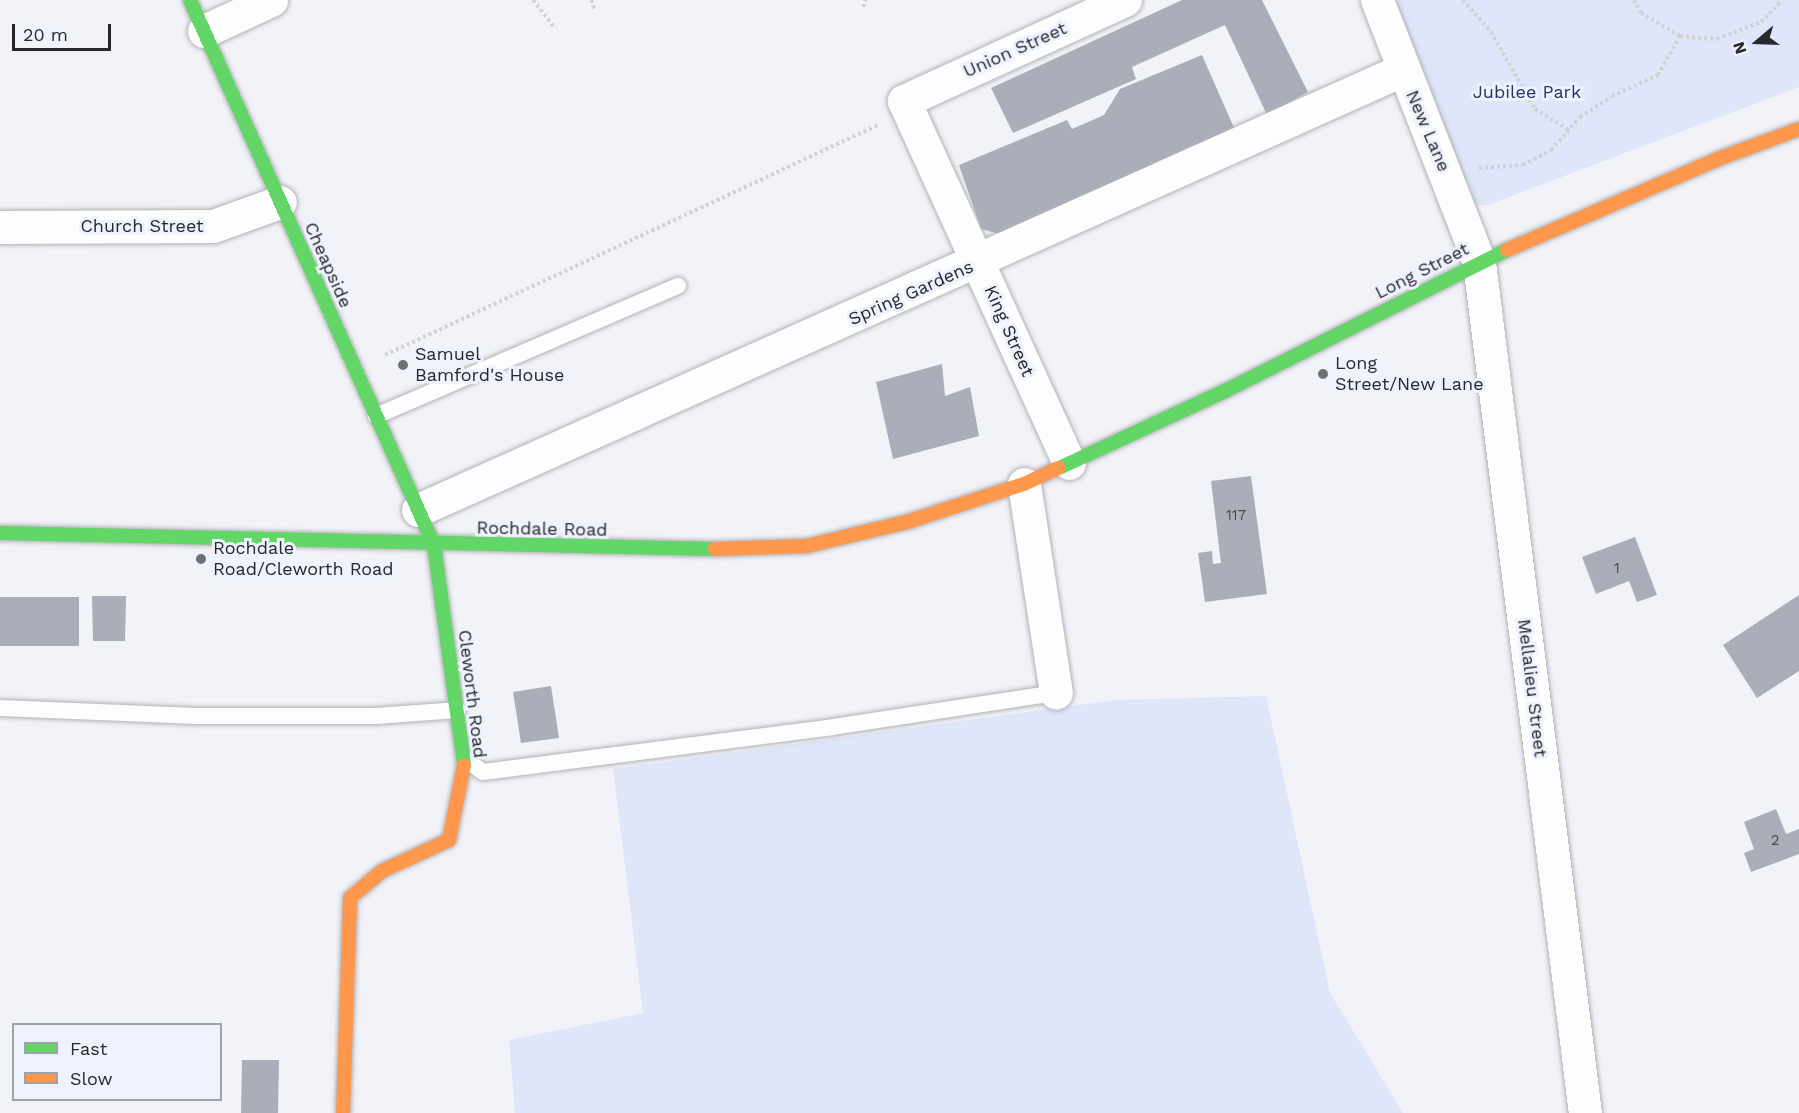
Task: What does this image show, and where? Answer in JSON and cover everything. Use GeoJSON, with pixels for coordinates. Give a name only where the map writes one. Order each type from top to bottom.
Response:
{"type":"FeatureCollection","features":[{"type":"Feature","properties":{"kind":"main road","name":"Cheapside"},"geometry":{"type":"LineString","coordinates":[[190,0],[434,545]]}},
{"type":"Feature","properties":{"kind":"main road","name":"Long Street"},"geometry":{"type":"LineString","coordinates":[[1069,463],[1225,391],[1479,262],[1718,159],[1799,129]]}},
{"type":"Feature","properties":{"kind":"main road","name":"Rochdale Road"},"geometry":{"type":"LineString","coordinates":[[0,532],[434,545],[727,549],[807,546],[910,521],[1024,484],[1069,463]]}},
{"type":"Feature","properties":{"kind":"main road","name":"Cleworth Road"},"geometry":{"type":"LineString","coordinates":[[343,1113],[350,898],[382,872],[448,840],[465,759],[434,545]]}},
{"type":"Feature","properties":{"kind":"street"},"geometry":{"type":"LineString","coordinates":[[204,31],[271,0]]}},
{"type":"Feature","properties":{"kind":"street","name":"Union Street"},"geometry":{"type":"LineString","coordinates":[[907,106],[1125,0]]}},
{"type":"Feature","properties":{"kind":"street","name":"New Lane"},"geometry":{"type":"LineString","coordinates":[[1377,0],[1402,70],[1443,164],[1479,262]]}},
{"type":"Feature","properties":{"kind":"street","name":"Spring Gardens"},"geometry":{"type":"LineString","coordinates":[[418,510],[978,263],[1402,70]]}},
{"type":"Feature","properties":{"kind":"street","name":"King Street"},"geometry":{"type":"LineString","coordinates":[[907,106],[1069,463]]}},
{"type":"Feature","properties":{"kind":"street","name":"Church Street"},"geometry":{"type":"LineString","coordinates":[[0,227],[213,226],[280,202]]}},
{"type":"Feature","properties":{"kind":"street","name":"Mellalieu Street"},"geometry":{"type":"LineString","coordinates":[[1479,262],[1585,1113]]}},
{"type":"Feature","properties":{"kind":"street"},"geometry":{"type":"LineString","coordinates":[[1024,484],[1056,693]]}},
{"type":"Feature","properties":{"kind":"lane"},"geometry":{"type":"LineString","coordinates":[[376,416],[678,286]]}},
{"type":"Feature","properties":{"kind":"lane"},"geometry":{"type":"LineString","coordinates":[[465,759],[483,772],[1056,693]]}},
{"type":"Feature","properties":{"kind":"lane"},"geometry":{"type":"LineString","coordinates":[[0,708],[197,716],[376,716],[458,710]]}},
{"type":"Feature","properties":{"kind":"path"},"geometry":{"type":"LineString","coordinates":[[533,0],[555,28]]}},
{"type":"Feature","properties":{"kind":"path"},"geometry":{"type":"LineString","coordinates":[[591,0],[595,10]]}},
{"type":"Feature","properties":{"kind":"path"},"geometry":{"type":"LineString","coordinates":[[863,7],[866,0]]}},
{"type":"Feature","properties":{"kind":"path"},"geometry":{"type":"LineString","coordinates":[[1463,0],[1491,32],[1534,109],[1568,130]]}},
{"type":"Feature","properties":{"kind":"path"},"geometry":{"type":"LineString","coordinates":[[1634,0],[1641,13],[1680,36],[1717,39],[1761,22],[1782,0]]}},
{"type":"Feature","properties":{"kind":"path"},"geometry":{"type":"LineString","coordinates":[[1443,164],[1491,169],[1523,165],[1551,150],[1580,117],[1612,96],[1658,75],[1680,36]]}},
{"type":"Feature","properties":{"kind":"path"},"geometry":{"type":"LineString","coordinates":[[354,368],[907,106]]}},
{"type":"Feature","properties":{"kind":"green space","name":"Jubilee Park"},"geometry":{"type":"Polygon","coordinates":[[[1395,0],[1799,0],[1799,87],[1488,205],[1474,205],[1464,196],[1395,0]]]}},
{"type":"Feature","properties":{"kind":"green space"},"geometry":{"type":"Polygon","coordinates":[[[1266,696],[1330,993],[1403,1113],[515,1113],[509,1040],[643,1013],[613,769],[1114,700],[1266,696]]]}},
{"type":"Feature","properties":{"kind":"building"},"geometry":{"type":"Polygon","coordinates":[[[1182,0],[1262,0],[1308,92],[1267,115],[1225,25],[1132,67],[1136,79],[1013,133],[991,88],[1182,0]]]}},
{"type":"Feature","properties":{"kind":"building"},"geometry":{"type":"Polygon","coordinates":[[[1202,55],[1235,130],[1011,237],[981,229],[959,165],[1067,120],[1072,129],[1104,115],[1120,89],[1202,55]]]}},
{"type":"Feature","properties":{"kind":"building"},"geometry":{"type":"Polygon","coordinates":[[[942,364],[945,396],[970,387],[979,436],[893,459],[876,382],[942,364]]]}},
{"type":"Feature","properties":{"kind":"building"},"geometry":{"type":"Polygon","coordinates":[[[1251,476],[1267,594],[1205,602],[1198,553],[1212,551],[1213,564],[1221,563],[1211,481],[1251,476]]]}},
{"type":"Feature","properties":{"kind":"building"},"geometry":{"type":"Polygon","coordinates":[[[1635,537],[1657,595],[1637,602],[1629,581],[1596,594],[1582,557],[1635,537]]]}},
{"type":"Feature","properties":{"kind":"building"},"geometry":{"type":"Polygon","coordinates":[[[1799,595],[1799,671],[1757,698],[1723,645],[1799,595]]]}},
{"type":"Feature","properties":{"kind":"building"},"geometry":{"type":"Polygon","coordinates":[[[92,596],[126,596],[125,641],[93,641],[92,596]]]}},
{"type":"Feature","properties":{"kind":"building"},"geometry":{"type":"Polygon","coordinates":[[[0,597],[79,597],[79,646],[0,646],[0,597]]]}},
{"type":"Feature","properties":{"kind":"building"},"geometry":{"type":"Polygon","coordinates":[[[551,686],[559,738],[521,743],[513,692],[551,686]]]}},
{"type":"Feature","properties":{"kind":"building"},"geometry":{"type":"Polygon","coordinates":[[[1776,809],[1786,834],[1799,829],[1799,854],[1751,872],[1744,853],[1754,849],[1744,822],[1776,809]]]}},
{"type":"Feature","properties":{"kind":"building"},"geometry":{"type":"Polygon","coordinates":[[[242,1060],[279,1060],[278,1113],[241,1113],[242,1060]]]}},
{"type":"Feature","properties":{"kind":"traffic: fast"},"geometry":{"type":"LineString","coordinates":[[190,0],[434,545],[464,765]]}},
{"type":"Feature","properties":{"kind":"traffic: fast"},"geometry":{"type":"LineString","coordinates":[[1059,468],[1225,391],[1507,250]]}},
{"type":"Feature","properties":{"kind":"traffic: fast"},"geometry":{"type":"LineString","coordinates":[[0,533],[715,549]]}},
{"type":"Feature","properties":{"kind":"traffic: slow"},"geometry":{"type":"LineString","coordinates":[[1507,250],[1718,159],[1799,129]]}},
{"type":"Feature","properties":{"kind":"traffic: slow"},"geometry":{"type":"LineString","coordinates":[[715,549],[807,546],[910,521],[1024,484],[1059,468]]}},
{"type":"Feature","properties":{"kind":"traffic: slow"},"geometry":{"type":"LineString","coordinates":[[343,1113],[350,898],[382,871],[449,840],[464,765]]}},
{"type":"Feature","properties":{"kind":"place","name":"Samuel Bamford's House"},"geometry":{"type":"Point","coordinates":[403,365]}},
{"type":"Feature","properties":{"kind":"place","name":"Long Street/New Lane"},"geometry":{"type":"Point","coordinates":[1323,374]}},
{"type":"Feature","properties":{"kind":"place","name":"Rochdale Road/Cleworth Road"},"geometry":{"type":"Point","coordinates":[201,559]}}]}
